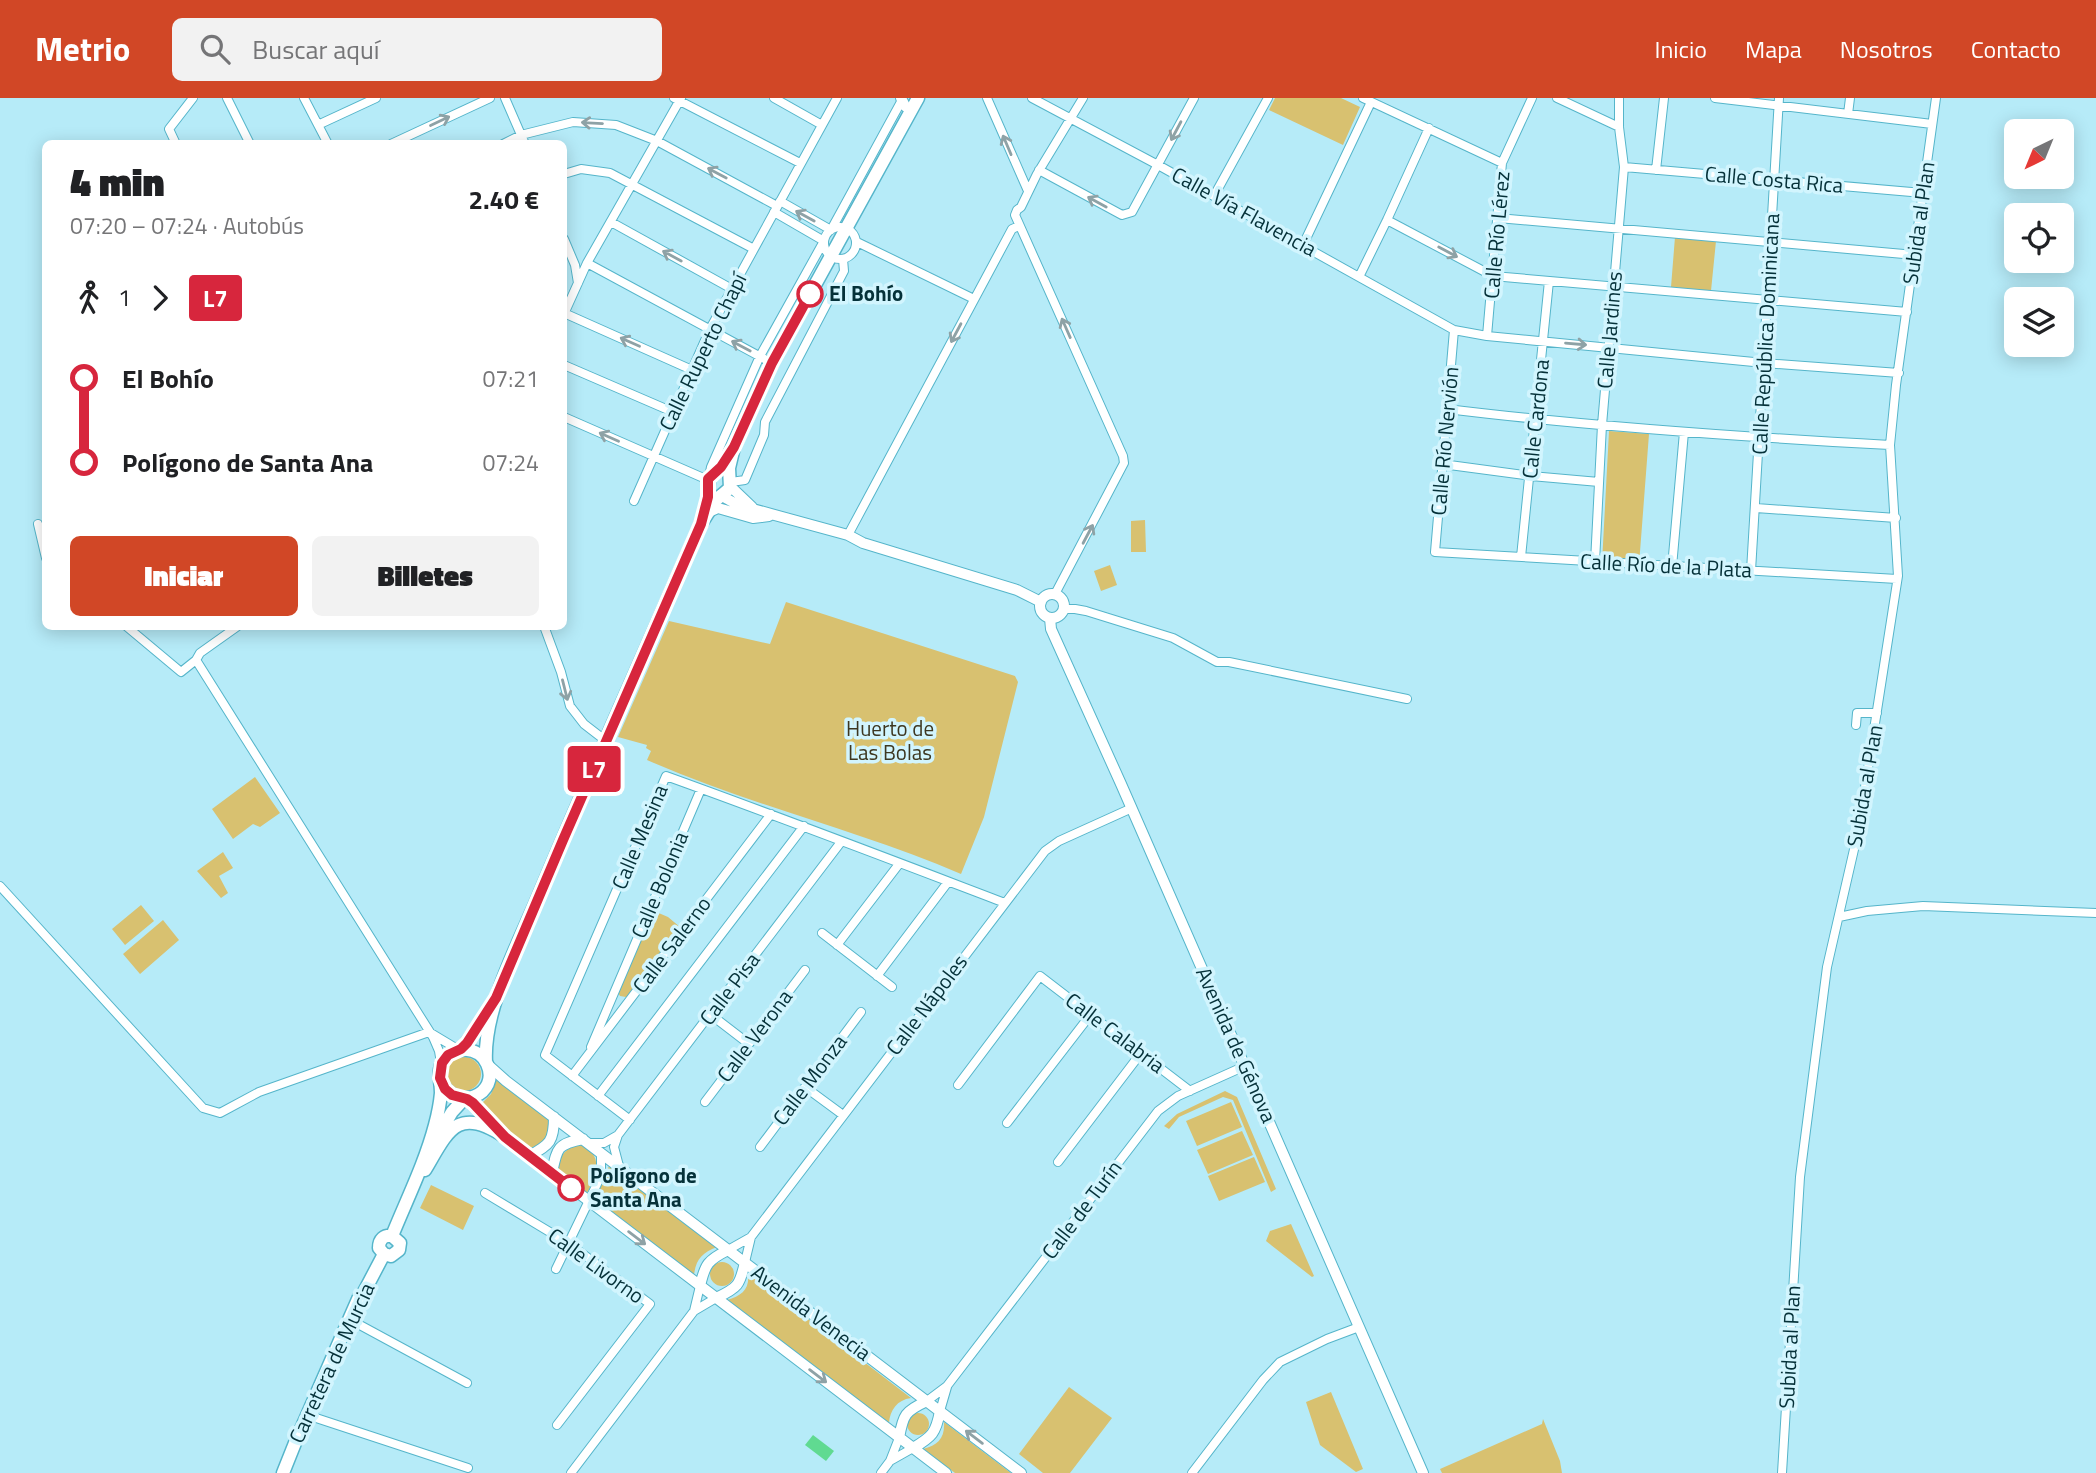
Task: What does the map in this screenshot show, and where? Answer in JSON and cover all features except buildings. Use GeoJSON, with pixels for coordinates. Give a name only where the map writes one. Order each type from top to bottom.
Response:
{"type":"FeatureCollection","features":[{"type":"Feature","properties":{"kind":"main road"},"geometry":{"type":"LineString","coordinates":[[703,520],[728,485],[734,447],[766,360],[836,258],[846,228],[903,102],[918,98]]}},
{"type":"Feature","properties":{"kind":"main road"},"geometry":{"type":"LineString","coordinates":[[460,1050],[481,1024],[496,998],[703,520],[707,503],[707,482],[734,447]]}},
{"type":"Feature","properties":{"kind":"main road"},"geometry":{"type":"LineString","coordinates":[[707,482],[722,472],[728,485]]}},
{"type":"Feature","properties":{"kind":"main road"},"geometry":{"type":"LineString","coordinates":[[707,482],[712,493],[728,485]]}},
{"type":"Feature","properties":{"kind":"main road"},"geometry":{"type":"LineString","coordinates":[[486,1063],[474,1051],[460,1050],[448,1055],[441,1067],[441,1082],[452,1095],[466,1099],[477,1096],[487,1085],[487,1038],[496,998]]}},
{"type":"Feature","properties":{"kind":"main road","name":"Carretera de Murcia"},"geometry":{"type":"LineString","coordinates":[[283,1473],[359,1297],[384,1254],[379,1248],[380,1241],[385,1236],[392,1236],[407,1200],[435,1125],[441,1082]]}},
{"type":"Feature","properties":{"kind":"main road","name":"Carretera de Murcia"},"geometry":{"type":"LineString","coordinates":[[407,1200],[441,1128],[452,1112],[466,1099]]}},
{"type":"Feature","properties":{"kind":"main road"},"geometry":{"type":"LineString","coordinates":[[407,1200],[446,1135],[456,1126],[469,1122],[479,1123],[505,1137]]}},
{"type":"Feature","properties":{"kind":"street"},"geometry":{"type":"LineString","coordinates":[[174,140],[169,129],[193,98]]}},
{"type":"Feature","properties":{"kind":"street"},"geometry":{"type":"LineString","coordinates":[[227,98],[248,140]]}},
{"type":"Feature","properties":{"kind":"street"},"geometry":{"type":"LineString","coordinates":[[304,98],[326,140]]}},
{"type":"Feature","properties":{"kind":"street"},"geometry":{"type":"LineString","coordinates":[[320,124],[357,102],[376,98]]}},
{"type":"Feature","properties":{"kind":"street"},"geometry":{"type":"LineString","coordinates":[[400,140],[490,98]]}},
{"type":"Feature","properties":{"kind":"street"},"geometry":{"type":"LineString","coordinates":[[505,98],[523,139],[573,122],[616,125],[657,141],[777,206],[831,230],[846,228],[853,233],[857,242],[854,253],[836,258]]}},
{"type":"Feature","properties":{"kind":"street"},"geometry":{"type":"LineString","coordinates":[[774,98],[822,125]]}},
{"type":"Feature","properties":{"kind":"street","name":"Calle Ruperto Chapí"},"geometry":{"type":"LineString","coordinates":[[634,501],[710,329],[837,98]]}},
{"type":"Feature","properties":{"kind":"street"},"geometry":{"type":"LineString","coordinates":[[987,98],[1028,191]]}},
{"type":"Feature","properties":{"kind":"street","name":"Calle Vía Flavencia"},"geometry":{"type":"LineString","coordinates":[[1032,98],[1454,330],[1487,336],[1764,363],[1899,373]]}},
{"type":"Feature","properties":{"kind":"street"},"geometry":{"type":"LineString","coordinates":[[1055,594],[1124,463],[1016,213],[1083,98]]}},
{"type":"Feature","properties":{"kind":"street"},"geometry":{"type":"LineString","coordinates":[[1214,196],[1268,98]]}},
{"type":"Feature","properties":{"kind":"street","name":"Calle Río Lérez"},"geometry":{"type":"LineString","coordinates":[[1487,336],[1502,163],[1532,98]]}},
{"type":"Feature","properties":{"kind":"street"},"geometry":{"type":"LineString","coordinates":[[1557,98],[1619,127]]}},
{"type":"Feature","properties":{"kind":"street","name":"Calle Jardines"},"geometry":{"type":"LineString","coordinates":[[1595,562],[1602,425],[1625,167],[1619,127],[1619,98]]}},
{"type":"Feature","properties":{"kind":"street"},"geometry":{"type":"LineString","coordinates":[[1656,170],[1664,98]]}},
{"type":"Feature","properties":{"kind":"street"},"geometry":{"type":"LineString","coordinates":[[1715,98],[1778,102],[1932,124]]}},
{"type":"Feature","properties":{"kind":"street"},"geometry":{"type":"LineString","coordinates":[[1848,114],[1850,98]]}},
{"type":"Feature","properties":{"kind":"street","name":"Subida al Plan"},"geometry":{"type":"LineString","coordinates":[[1782,1473],[1800,1177],[1827,967],[1858,832],[1897,579],[1890,445],[1936,98]]}},
{"type":"Feature","properties":{"kind":"street"},"geometry":{"type":"LineString","coordinates":[[567,307],[587,263],[634,183],[678,99],[800,163]]}},
{"type":"Feature","properties":{"kind":"street"},"geometry":{"type":"LineString","coordinates":[[1040,170],[1122,215],[1132,212],[1191,99]]}},
{"type":"Feature","properties":{"kind":"street"},"geometry":{"type":"LineString","coordinates":[[1303,245],[1367,100],[1502,163]]}},
{"type":"Feature","properties":{"kind":"street"},"geometry":{"type":"LineString","coordinates":[[567,418],[707,482],[711,467],[824,241],[903,102]]}},
{"type":"Feature","properties":{"kind":"street","name":"Calle República Dominicana"},"geometry":{"type":"LineString","coordinates":[[1751,571],[1778,102]]}},
{"type":"Feature","properties":{"kind":"street"},"geometry":{"type":"LineString","coordinates":[[1359,277],[1429,128]]}},
{"type":"Feature","properties":{"kind":"street","name":"Calle Costa Rica"},"geometry":{"type":"LineString","coordinates":[[1625,167],[1923,192]]}},
{"type":"Feature","properties":{"kind":"street"},"geometry":{"type":"LineString","coordinates":[[567,173],[581,169],[610,173],[634,183],[754,249]]}},
{"type":"Feature","properties":{"kind":"street"},"geometry":{"type":"LineString","coordinates":[[777,206],[824,241],[825,249],[836,258],[844,271],[765,422],[764,435],[745,480],[728,485],[738,505],[848,535],[863,543],[1017,590],[1041,602]]}},
{"type":"Feature","properties":{"kind":"street"},"geometry":{"type":"LineString","coordinates":[[1498,218],[1915,255]]}},
{"type":"Feature","properties":{"kind":"street"},"geometry":{"type":"LineString","coordinates":[[1387,220],[1493,276],[1907,312]]}},
{"type":"Feature","properties":{"kind":"street"},"geometry":{"type":"LineString","coordinates":[[611,222],[732,289]]}},
{"type":"Feature","properties":{"kind":"street"},"geometry":{"type":"LineString","coordinates":[[848,535],[1012,229],[1020,226]]}},
{"type":"Feature","properties":{"kind":"street"},"geometry":{"type":"LineString","coordinates":[[857,242],[974,299]]}},
{"type":"Feature","properties":{"kind":"street"},"geometry":{"type":"LineString","coordinates":[[567,246],[575,265],[578,284]]}},
{"type":"Feature","properties":{"kind":"street"},"geometry":{"type":"LineString","coordinates":[[567,269],[587,263],[766,360]]}},
{"type":"Feature","properties":{"kind":"street","name":"Calle Cardona"},"geometry":{"type":"LineString","coordinates":[[1521,557],[1549,281]]}},
{"type":"Feature","properties":{"kind":"street"},"geometry":{"type":"LineString","coordinates":[[567,314],[692,370]]}},
{"type":"Feature","properties":{"kind":"street","name":"Calle Río Nervión"},"geometry":{"type":"LineString","coordinates":[[1435,552],[1454,330]]}},
{"type":"Feature","properties":{"kind":"street"},"geometry":{"type":"LineString","coordinates":[[567,366],[673,412]]}},
{"type":"Feature","properties":{"kind":"street"},"geometry":{"type":"LineString","coordinates":[[1447,409],[1537,420],[1684,432],[1890,445]]}},
{"type":"Feature","properties":{"kind":"street"},"geometry":{"type":"LineString","coordinates":[[1672,567],[1684,432]]}},
{"type":"Feature","properties":{"kind":"street"},"geometry":{"type":"LineString","coordinates":[[1443,464],[1599,482]]}},
{"type":"Feature","properties":{"kind":"street"},"geometry":{"type":"LineString","coordinates":[[703,520],[718,508],[752,517],[776,516]]}},
{"type":"Feature","properties":{"kind":"street"},"geometry":{"type":"LineString","coordinates":[[1756,508],[1895,518]]}},
{"type":"Feature","properties":{"kind":"street"},"geometry":{"type":"LineString","coordinates":[[38,524],[42,541]]}},
{"type":"Feature","properties":{"kind":"street","name":"Calle Río de la Plata"},"geometry":{"type":"LineString","coordinates":[[1435,552],[1897,579]]}},
{"type":"Feature","properties":{"kind":"street"},"geometry":{"type":"LineString","coordinates":[[1064,610],[1063,600],[1055,594],[1046,596],[1041,602],[1042,612],[1050,618],[1057,617],[1064,610],[1086,611],[1173,638],[1217,663],[1229,662],[1407,699]]}},
{"type":"Feature","properties":{"kind":"street","name":"Avenida de Génova"},"geometry":{"type":"LineString","coordinates":[[1050,618],[1051,629],[1423,1473]]}},
{"type":"Feature","properties":{"kind":"street"},"geometry":{"type":"LineString","coordinates":[[131,630],[181,672],[196,660],[200,653],[232,630]]}},
{"type":"Feature","properties":{"kind":"street"},"geometry":{"type":"LineString","coordinates":[[545,630],[561,672],[569,706],[584,724],[606,741]]}},
{"type":"Feature","properties":{"kind":"street"},"geometry":{"type":"LineString","coordinates":[[196,660],[429,1032],[439,1051],[441,1067]]}},
{"type":"Feature","properties":{"kind":"street"},"geometry":{"type":"LineString","coordinates":[[1856,725],[1857,712],[1877,713]]}},
{"type":"Feature","properties":{"kind":"street","name":"Calle Mesina"},"geometry":{"type":"LineString","coordinates":[[630,1119],[545,1055],[666,776],[1005,903]]}},
{"type":"Feature","properties":{"kind":"street","name":"Calle Bolonia"},"geometry":{"type":"LineString","coordinates":[[586,1058],[701,789]]}},
{"type":"Feature","properties":{"kind":"street","name":"Calle Nápoles"},"geometry":{"type":"LineString","coordinates":[[728,1250],[751,1237],[1049,847],[1132,808]]}},
{"type":"Feature","properties":{"kind":"street","name":"Calle Salerno"},"geometry":{"type":"LineString","coordinates":[[572,1076],[771,814]]}},
{"type":"Feature","properties":{"kind":"street","name":"Calle Pisa"},"geometry":{"type":"LineString","coordinates":[[598,1096],[804,826]]}},
{"type":"Feature","properties":{"kind":"street","name":"Calle Pisa"},"geometry":{"type":"LineString","coordinates":[[618,1135],[841,842]]}},
{"type":"Feature","properties":{"kind":"street"},"geometry":{"type":"LineString","coordinates":[[837,945],[899,864]]}},
{"type":"Feature","properties":{"kind":"street"},"geometry":{"type":"LineString","coordinates":[[877,976],[948,882]]}},
{"type":"Feature","properties":{"kind":"street"},"geometry":{"type":"LineString","coordinates":[[0,886],[203,1108],[220,1113],[259,1092],[429,1032],[460,1050]]}},
{"type":"Feature","properties":{"kind":"street"},"geometry":{"type":"LineString","coordinates":[[1839,917],[1867,911],[1923,906],[2096,913]]}},
{"type":"Feature","properties":{"kind":"street"},"geometry":{"type":"LineString","coordinates":[[822,933],[892,988]]}},
{"type":"Feature","properties":{"kind":"street","name":"Calle Verona"},"geometry":{"type":"LineString","coordinates":[[705,1102],[805,970]]}},
{"type":"Feature","properties":{"kind":"street","name":"Calle Calabria"},"geometry":{"type":"LineString","coordinates":[[958,1085],[1040,976],[1190,1091]]}},
{"type":"Feature","properties":{"kind":"street","name":"Calle Monza"},"geometry":{"type":"LineString","coordinates":[[760,1147],[862,1012]]}},
{"type":"Feature","properties":{"kind":"street"},"geometry":{"type":"LineString","coordinates":[[710,1014],[749,1044]]}},
{"type":"Feature","properties":{"kind":"street"},"geometry":{"type":"LineString","coordinates":[[1007,1123],[1091,1014]]}},
{"type":"Feature","properties":{"kind":"street"},"geometry":{"type":"LineString","coordinates":[[1058,1162],[1141,1053]]}},
{"type":"Feature","properties":{"kind":"street","name":"Avenida Venecia"},"geometry":{"type":"LineString","coordinates":[[486,1063],[1021,1473]]}},
{"type":"Feature","properties":{"kind":"street","name":"Calle de Turín"},"geometry":{"type":"LineString","coordinates":[[927,1401],[947,1386],[1165,1104],[1245,1066]]}},
{"type":"Feature","properties":{"kind":"street"},"geometry":{"type":"LineString","coordinates":[[805,1087],[843,1115]]}},
{"type":"Feature","properties":{"kind":"street"},"geometry":{"type":"LineString","coordinates":[[466,1099],[529,1156],[946,1473]]}},
{"type":"Feature","properties":{"kind":"street"},"geometry":{"type":"LineString","coordinates":[[529,1156],[546,1147],[554,1135],[554,1117]]}},
{"type":"Feature","properties":{"kind":"street"},"geometry":{"type":"LineString","coordinates":[[552,1173],[556,1153],[565,1143],[604,1143],[618,1135]]}},
{"type":"Feature","properties":{"kind":"street"},"geometry":{"type":"LineString","coordinates":[[618,1135],[615,1140],[615,1154],[619,1166]]}},
{"type":"Feature","properties":{"kind":"street"},"geometry":{"type":"LineString","coordinates":[[556,1269],[601,1173],[601,1153]]}},
{"type":"Feature","properties":{"kind":"street","name":"Calle Livorno"},"geometry":{"type":"LineString","coordinates":[[485,1193],[568,1243],[650,1304],[556,1425]]}},
{"type":"Feature","properties":{"kind":"street","name":"Calle Nápoles"},"geometry":{"type":"LineString","coordinates":[[745,1262],[751,1237]]}},
{"type":"Feature","properties":{"kind":"street"},"geometry":{"type":"LineString","coordinates":[[694,1311],[704,1268],[712,1258],[728,1250]]}},
{"type":"Feature","properties":{"kind":"street"},"geometry":{"type":"LineString","coordinates":[[571,1473],[694,1311],[733,1290],[741,1280],[745,1262]]}},
{"type":"Feature","properties":{"kind":"street"},"geometry":{"type":"LineString","coordinates":[[350,1317],[358,1324],[467,1383]]}},
{"type":"Feature","properties":{"kind":"street"},"geometry":{"type":"LineString","coordinates":[[1192,1473],[1263,1380],[1280,1363],[1326,1339],[1359,1327]]}},
{"type":"Feature","properties":{"kind":"street","name":"Calle de Turín"},"geometry":{"type":"LineString","coordinates":[[940,1411],[947,1386]]}},
{"type":"Feature","properties":{"kind":"street"},"geometry":{"type":"LineString","coordinates":[[881,1473],[890,1461],[899,1438],[902,1420],[911,1408],[927,1401]]}},
{"type":"Feature","properties":{"kind":"street"},"geometry":{"type":"LineString","coordinates":[[890,1461],[929,1440],[937,1429],[940,1411]]}},
{"type":"Feature","properties":{"kind":"street"},"geometry":{"type":"LineString","coordinates":[[307,1415],[468,1468]]}},
{"type":"Feature","properties":{"kind":"green space"},"geometry":{"type":"Polygon","coordinates":[[[1275,98],[1341,98],[1360,107],[1343,145],[1269,110],[1275,98]]]}},
{"type":"Feature","properties":{"kind":"green space"},"geometry":{"type":"Polygon","coordinates":[[[1675,237],[1716,241],[1711,291],[1671,287],[1675,237]]]}},
{"type":"Feature","properties":{"kind":"green space"},"geometry":{"type":"Polygon","coordinates":[[[1609,431],[1649,434],[1639,565],[1602,563],[1609,431]]]}},
{"type":"Feature","properties":{"kind":"green space"},"geometry":{"type":"Polygon","coordinates":[[[1145,520],[1146,552],[1131,552],[1131,521],[1145,520]]]}},
{"type":"Feature","properties":{"kind":"green space"},"geometry":{"type":"Polygon","coordinates":[[[1110,565],[1117,585],[1101,591],[1094,571],[1110,565]]]}},
{"type":"Feature","properties":{"kind":"green space","name":"Huerto de Las Bolas"},"geometry":{"type":"Polygon","coordinates":[[[786,602],[1015,676],[1018,682],[984,817],[961,874],[686,776],[647,760],[651,751],[646,748],[647,745],[618,737],[669,621],[770,644],[786,602]]]}},
{"type":"Feature","properties":{"kind":"green space"},"geometry":{"type":"Polygon","coordinates":[[[255,777],[280,813],[260,827],[253,824],[233,839],[212,809],[255,777]]]}},
{"type":"Feature","properties":{"kind":"green space"},"geometry":{"type":"Polygon","coordinates":[[[223,852],[233,868],[219,876],[228,893],[221,898],[197,871],[223,852]]]}},
{"type":"Feature","properties":{"kind":"green space"},"geometry":{"type":"Polygon","coordinates":[[[141,905],[154,921],[125,945],[112,929],[141,905]]]}},
{"type":"Feature","properties":{"kind":"green space"},"geometry":{"type":"Polygon","coordinates":[[[654,911],[668,917],[680,927],[629,996],[620,996],[617,991],[654,911]]]}},
{"type":"Feature","properties":{"kind":"green space"},"geometry":{"type":"Polygon","coordinates":[[[163,920],[179,940],[140,974],[123,954],[163,920]]]}},
{"type":"Feature","properties":{"kind":"green space"},"geometry":{"type":"Polygon","coordinates":[[[464,1057],[476,1062],[481,1074],[476,1086],[464,1091],[452,1086],[447,1074],[452,1062],[464,1057]]]}},
{"type":"Feature","properties":{"kind":"green space"},"geometry":{"type":"Polygon","coordinates":[[[497,1079],[548,1120],[548,1135],[539,1145],[529,1148],[495,1122],[481,1104],[491,1094],[497,1079]]]}},
{"type":"Feature","properties":{"kind":"green space"},"geometry":{"type":"Polygon","coordinates":[[[1225,1091],[1237,1097],[1276,1189],[1271,1192],[1233,1100],[1223,1097],[1179,1117],[1169,1129],[1164,1126],[1177,1114],[1225,1091]]]}},
{"type":"Feature","properties":{"kind":"green space"},"geometry":{"type":"Polygon","coordinates":[[[1231,1102],[1242,1127],[1197,1146],[1186,1121],[1231,1102]]]}},
{"type":"Feature","properties":{"kind":"green space"},"geometry":{"type":"Polygon","coordinates":[[[1242,1131],[1253,1155],[1208,1174],[1197,1150],[1242,1131]]]}},
{"type":"Feature","properties":{"kind":"green space"},"geometry":{"type":"Polygon","coordinates":[[[578,1144],[587,1148],[595,1159],[596,1172],[587,1193],[564,1178],[558,1165],[561,1156],[578,1144]]]}},
{"type":"Feature","properties":{"kind":"green space"},"geometry":{"type":"Polygon","coordinates":[[[1254,1157],[1265,1182],[1219,1201],[1208,1176],[1254,1157]]]}},
{"type":"Feature","properties":{"kind":"green space"},"geometry":{"type":"Polygon","coordinates":[[[609,1166],[717,1247],[701,1257],[694,1275],[595,1200],[609,1166]]]}},
{"type":"Feature","properties":{"kind":"green space"},"geometry":{"type":"Polygon","coordinates":[[[431,1185],[474,1206],[463,1230],[420,1208],[431,1185]]]}},
{"type":"Feature","properties":{"kind":"green space"},"geometry":{"type":"Polygon","coordinates":[[[1291,1224],[1314,1276],[1312,1277],[1266,1241],[1270,1231],[1291,1224]]]}},
{"type":"Feature","properties":{"kind":"green space"},"geometry":{"type":"Polygon","coordinates":[[[722,1262],[733,1269],[734,1274],[727,1285],[722,1286],[711,1279],[710,1274],[717,1263],[722,1262]]]}},
{"type":"Feature","properties":{"kind":"green space"},"geometry":{"type":"Polygon","coordinates":[[[748,1273],[911,1398],[895,1406],[889,1423],[727,1300],[744,1291],[748,1283],[748,1273]]]}},
{"type":"Feature","properties":{"kind":"green space"},"geometry":{"type":"Polygon","coordinates":[[[1069,1387],[1112,1418],[1070,1473],[1043,1473],[1019,1454],[1069,1387]]]}},
{"type":"Feature","properties":{"kind":"green space"},"geometry":{"type":"Polygon","coordinates":[[[1331,1392],[1363,1469],[1356,1472],[1320,1445],[1306,1402],[1331,1392]]]}},
{"type":"Feature","properties":{"kind":"green space"},"geometry":{"type":"Polygon","coordinates":[[[918,1413],[928,1420],[929,1424],[922,1434],[918,1435],[908,1428],[907,1424],[914,1414],[918,1413]]]}},
{"type":"Feature","properties":{"kind":"green space"},"geometry":{"type":"Polygon","coordinates":[[[1543,1419],[1562,1473],[1442,1473],[1440,1469],[1542,1424],[1543,1419]]]}},
{"type":"Feature","properties":{"kind":"green space"},"geometry":{"type":"Polygon","coordinates":[[[944,1422],[1011,1473],[955,1473],[923,1449],[940,1440],[944,1422]]]}},
{"type":"Feature","properties":{"kind":"shaded area"},"geometry":{"type":"Polygon","coordinates":[[[813,1435],[834,1451],[826,1461],[805,1445],[813,1435]]]}},
{"type":"Feature","properties":{"kind":"bus line","name":"L7"},"geometry":{"type":"LineString","coordinates":[[571,1188],[505,1137],[473,1103],[448,1093],[441,1082],[441,1067],[448,1055],[467,1043],[496,998],[701,524],[706,510],[708,479],[721,467],[734,447],[772,363],[810,294]]}},
{"type":"Feature","properties":{"kind":"place","name":"El Bohío"},"geometry":{"type":"Point","coordinates":[810,294]}},
{"type":"Feature","properties":{"kind":"place","name":"Polígono de Santa Ana"},"geometry":{"type":"Point","coordinates":[571,1188]}}]}
